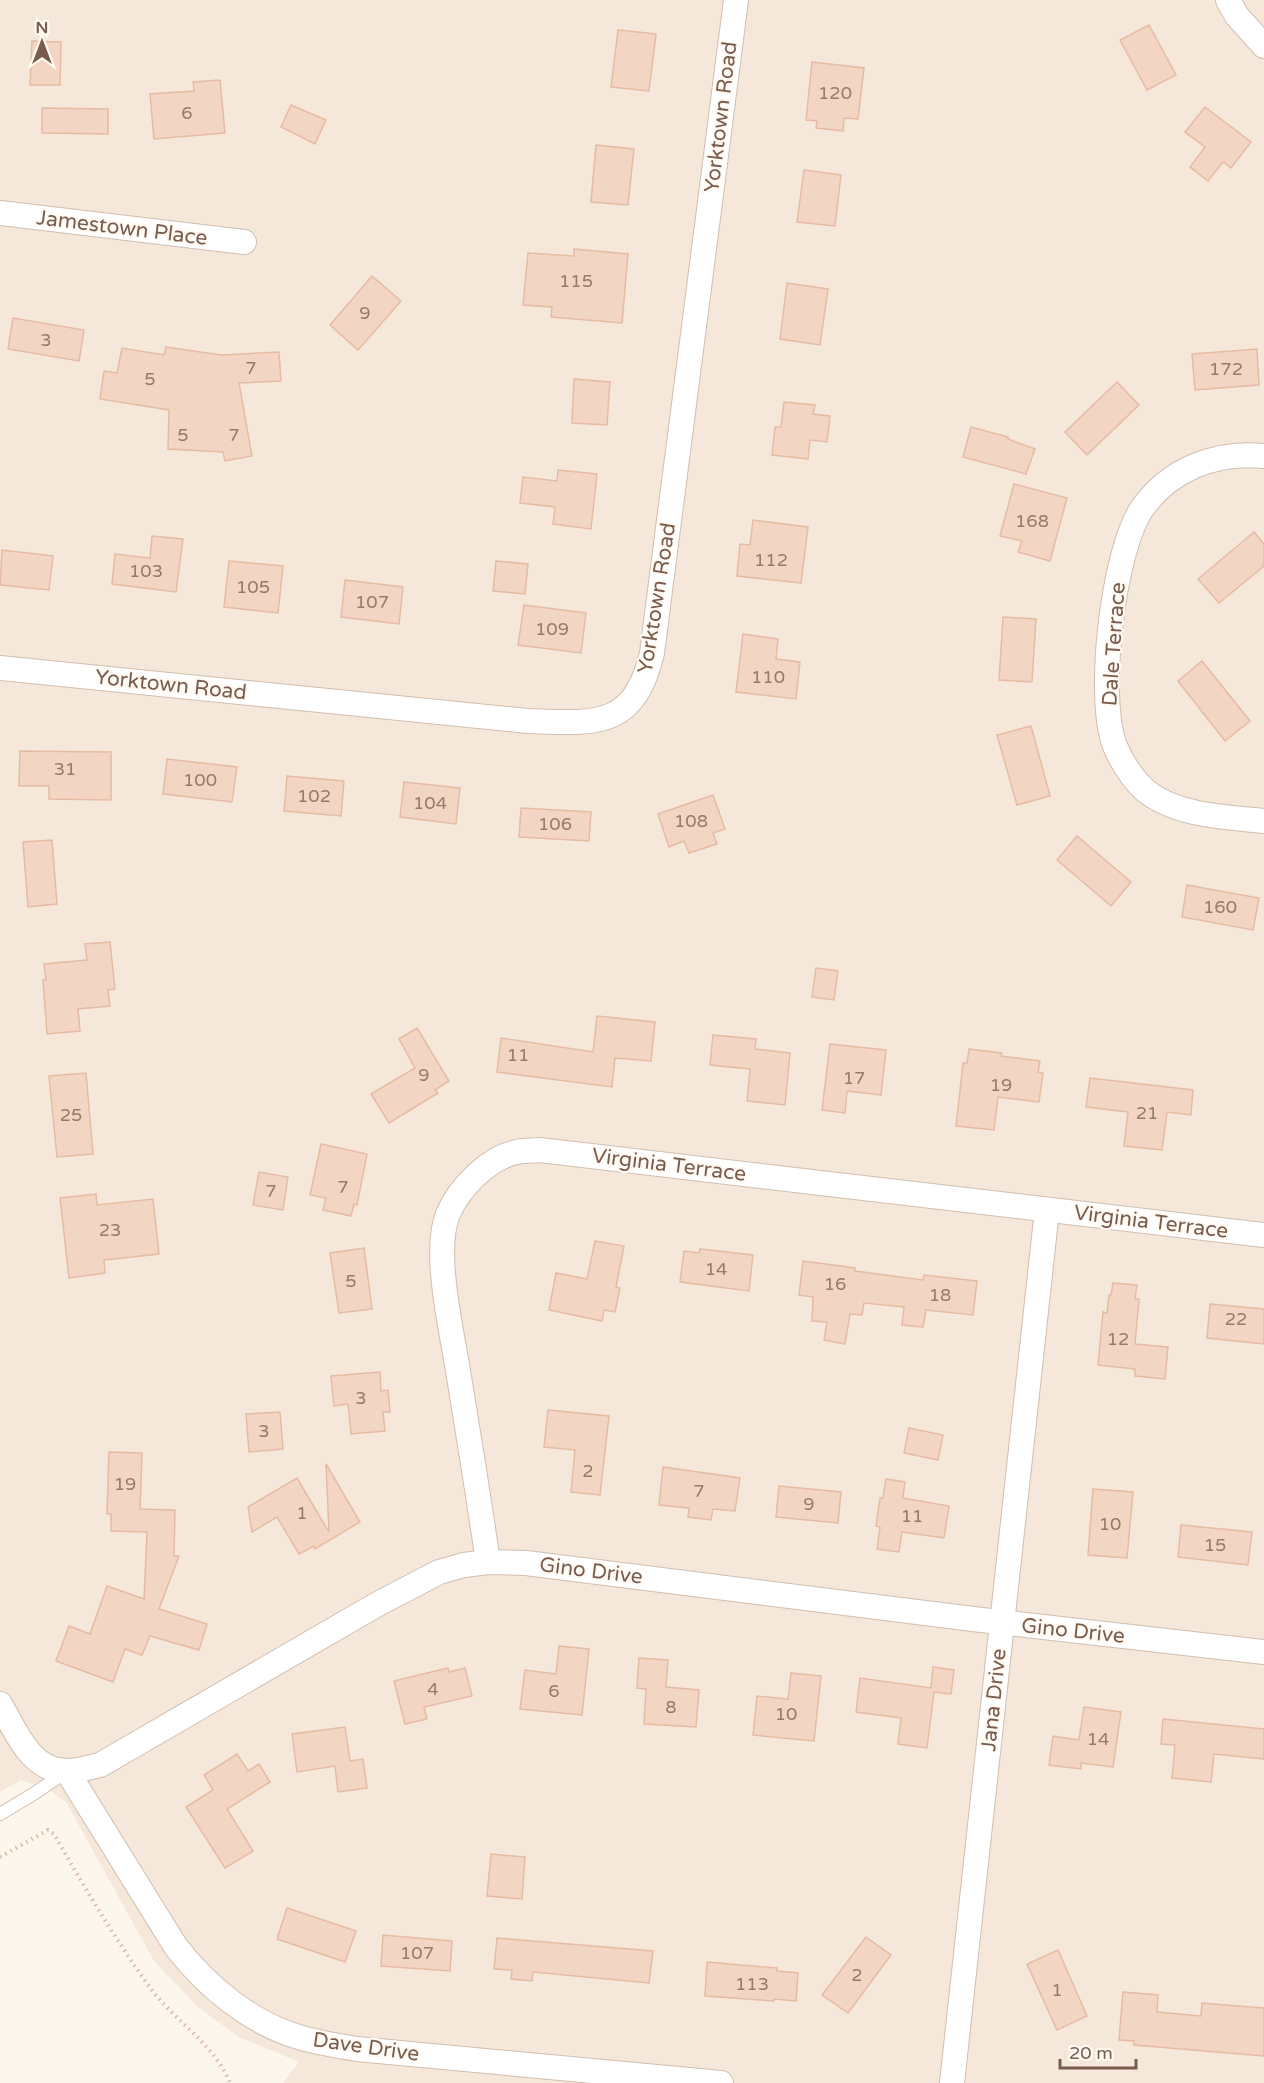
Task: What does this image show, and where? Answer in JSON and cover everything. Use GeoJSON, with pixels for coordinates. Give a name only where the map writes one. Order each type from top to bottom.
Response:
{"type":"FeatureCollection","features":[{"type":"Feature","properties":{"kind":"street","name":"Yorktown Road"},"geometry":{"type":"LineString","coordinates":[[0,668],[528,721],[602,720],[622,709],[638,695],[647,675],[652,653],[736,0]]}},
{"type":"Feature","properties":{"kind":"street"},"geometry":{"type":"LineString","coordinates":[[1228,0],[1237,16],[1264,46]]}},
{"type":"Feature","properties":{"kind":"street","name":"Jamestown Place"},"geometry":{"type":"LineString","coordinates":[[0,213],[244,242]]}},
{"type":"Feature","properties":{"kind":"street","name":"Dale Terrace"},"geometry":{"type":"LineString","coordinates":[[1264,456],[1244,454],[1214,458],[1188,469],[1171,479],[1142,510],[1128,535],[1120,564],[1112,607],[1108,677],[1109,712],[1115,745],[1128,770],[1146,790],[1165,802],[1190,810],[1264,821]]}},
{"type":"Feature","properties":{"kind":"street","name":"Virginia Terrace"},"geometry":{"type":"LineString","coordinates":[[488,1562],[444,1275],[443,1234],[448,1214],[459,1196],[474,1179],[500,1158],[517,1152],[540,1150],[1264,1235]]}},
{"type":"Feature","properties":{"kind":"street","name":"Jana Drive"},"geometry":{"type":"LineString","coordinates":[[952,2083],[1047,1210]]}},
{"type":"Feature","properties":{"kind":"street","name":"Gino Drive"},"geometry":{"type":"LineString","coordinates":[[0,1704],[32,1757],[47,1767],[67,1771],[100,1765],[376,1605],[439,1572],[464,1565],[488,1562],[538,1564],[1002,1623],[1264,1652]]}},
{"type":"Feature","properties":{"kind":"street","name":"Dave Drive"},"geometry":{"type":"LineString","coordinates":[[67,1771],[176,1947],[195,1972],[214,1990],[272,2026],[300,2037],[357,2049],[721,2083]]}},
{"type":"Feature","properties":{"kind":"lane"},"geometry":{"type":"LineString","coordinates":[[0,1814],[67,1771]]}},
{"type":"Feature","properties":{"kind":"path"},"geometry":{"type":"LineString","coordinates":[[0,1857],[48,1830],[54,1834],[105,1921],[146,1981],[223,2067],[230,2083]]}},
{"type":"Feature","properties":{"kind":"shaded area"},"geometry":{"type":"Polygon","coordinates":[[[0,0],[1264,0],[1264,2083],[283,2083],[299,2062],[239,2037],[198,2007],[154,1961],[66,1802],[48,1789],[21,1780],[0,1792],[0,0]]]}},
{"type":"Feature","properties":{"kind":"building"},"geometry":{"type":"Polygon","coordinates":[[[1149,25],[1176,75],[1147,90],[1120,40],[1149,25]]]}},
{"type":"Feature","properties":{"kind":"building"},"geometry":{"type":"Polygon","coordinates":[[[618,30],[656,34],[649,91],[611,87],[618,30]]]}},
{"type":"Feature","properties":{"kind":"building"},"geometry":{"type":"Polygon","coordinates":[[[32,41],[61,42],[60,85],[30,85],[32,41]]]}},
{"type":"Feature","properties":{"kind":"building"},"geometry":{"type":"Polygon","coordinates":[[[812,62],[864,68],[858,119],[844,118],[843,131],[816,128],[817,121],[806,120],[812,62]]]}},
{"type":"Feature","properties":{"kind":"building"},"geometry":{"type":"Polygon","coordinates":[[[220,80],[225,133],[154,139],[150,94],[194,91],[193,82],[220,80]]]}},
{"type":"Feature","properties":{"kind":"building"},"geometry":{"type":"Polygon","coordinates":[[[291,105],[326,120],[315,144],[281,127],[291,105]]]}},
{"type":"Feature","properties":{"kind":"building"},"geometry":{"type":"Polygon","coordinates":[[[1205,107],[1251,142],[1231,168],[1223,162],[1208,181],[1190,167],[1205,147],[1185,132],[1205,107]]]}},
{"type":"Feature","properties":{"kind":"building"},"geometry":{"type":"Polygon","coordinates":[[[42,108],[108,109],[108,134],[42,133],[42,108]]]}},
{"type":"Feature","properties":{"kind":"building"},"geometry":{"type":"Polygon","coordinates":[[[596,145],[634,149],[628,205],[591,202],[596,145]]]}},
{"type":"Feature","properties":{"kind":"building"},"geometry":{"type":"Polygon","coordinates":[[[804,170],[841,175],[835,226],[797,222],[804,170]]]}},
{"type":"Feature","properties":{"kind":"building"},"geometry":{"type":"Polygon","coordinates":[[[574,249],[628,254],[622,323],[551,317],[552,307],[523,305],[528,253],[574,256],[574,249]]]}},
{"type":"Feature","properties":{"kind":"building"},"geometry":{"type":"Polygon","coordinates":[[[372,276],[401,301],[358,350],[330,325],[372,276]]]}},
{"type":"Feature","properties":{"kind":"building"},"geometry":{"type":"Polygon","coordinates":[[[787,283],[828,289],[820,345],[780,339],[787,283]]]}},
{"type":"Feature","properties":{"kind":"building"},"geometry":{"type":"Polygon","coordinates":[[[13,318],[84,330],[79,361],[8,349],[13,318]]]}},
{"type":"Feature","properties":{"kind":"building"},"geometry":{"type":"Polygon","coordinates":[[[166,347],[221,355],[279,352],[281,381],[239,383],[252,456],[225,461],[223,452],[168,449],[169,410],[100,399],[104,371],[117,373],[122,348],[164,355],[166,347]]]}},
{"type":"Feature","properties":{"kind":"building"},"geometry":{"type":"Polygon","coordinates":[[[1257,349],[1259,385],[1195,390],[1192,354],[1257,349]]]}},
{"type":"Feature","properties":{"kind":"building"},"geometry":{"type":"Polygon","coordinates":[[[574,379],[610,382],[607,425],[572,423],[574,379]]]}},
{"type":"Feature","properties":{"kind":"building"},"geometry":{"type":"Polygon","coordinates":[[[1117,382],[1139,405],[1087,455],[1065,432],[1117,382]]]}},
{"type":"Feature","properties":{"kind":"building"},"geometry":{"type":"Polygon","coordinates":[[[784,402],[815,405],[813,414],[830,416],[827,442],[810,440],[808,459],[772,455],[775,427],[781,427],[784,402]]]}},
{"type":"Feature","properties":{"kind":"building"},"geometry":{"type":"Polygon","coordinates":[[[971,427],[1008,437],[1008,439],[1035,449],[1026,474],[963,457],[971,427]]]}},
{"type":"Feature","properties":{"kind":"building"},"geometry":{"type":"Polygon","coordinates":[[[558,470],[597,474],[591,529],[553,524],[555,507],[520,503],[523,477],[557,481],[558,470]]]}},
{"type":"Feature","properties":{"kind":"building"},"geometry":{"type":"Polygon","coordinates":[[[1014,484],[1067,498],[1050,561],[1018,552],[1022,541],[1000,536],[1014,484]]]}},
{"type":"Feature","properties":{"kind":"building"},"geometry":{"type":"Polygon","coordinates":[[[753,520],[808,527],[801,583],[737,576],[740,544],[750,545],[753,520]]]}},
{"type":"Feature","properties":{"kind":"building"},"geometry":{"type":"Polygon","coordinates":[[[1254,532],[1264,544],[1264,566],[1219,603],[1198,579],[1254,532]]]}},
{"type":"Feature","properties":{"kind":"building"},"geometry":{"type":"Polygon","coordinates":[[[152,536],[183,539],[176,592],[112,584],[115,554],[150,558],[152,536]]]}},
{"type":"Feature","properties":{"kind":"building"},"geometry":{"type":"Polygon","coordinates":[[[2,550],[53,556],[49,590],[0,585],[2,550]]]}},
{"type":"Feature","properties":{"kind":"building"},"geometry":{"type":"Polygon","coordinates":[[[229,561],[283,566],[278,613],[224,607],[229,561]]]}},
{"type":"Feature","properties":{"kind":"building"},"geometry":{"type":"Polygon","coordinates":[[[496,561],[528,564],[525,594],[493,591],[496,561]]]}},
{"type":"Feature","properties":{"kind":"building"},"geometry":{"type":"Polygon","coordinates":[[[345,580],[403,587],[399,624],[341,617],[345,580]]]}},
{"type":"Feature","properties":{"kind":"building"},"geometry":{"type":"Polygon","coordinates":[[[524,605],[586,613],[581,653],[518,645],[524,605]]]}},
{"type":"Feature","properties":{"kind":"building"},"geometry":{"type":"Polygon","coordinates":[[[1003,617],[1036,619],[1032,682],[999,680],[1003,617]]]}},
{"type":"Feature","properties":{"kind":"building"},"geometry":{"type":"Polygon","coordinates":[[[743,634],[778,639],[776,659],[800,662],[796,699],[736,692],[743,634]]]}},
{"type":"Feature","properties":{"kind":"building"},"geometry":{"type":"Polygon","coordinates":[[[1202,661],[1250,721],[1225,741],[1178,681],[1202,661]]]}},
{"type":"Feature","properties":{"kind":"building"},"geometry":{"type":"Polygon","coordinates":[[[1031,726],[1050,796],[1017,805],[997,735],[1031,726]]]}},
{"type":"Feature","properties":{"kind":"building"},"geometry":{"type":"Polygon","coordinates":[[[20,751],[111,752],[111,800],[49,799],[49,786],[19,786],[20,751]]]}},
{"type":"Feature","properties":{"kind":"building"},"geometry":{"type":"Polygon","coordinates":[[[167,759],[237,767],[232,802],[163,794],[167,759]]]}},
{"type":"Feature","properties":{"kind":"building"},"geometry":{"type":"Polygon","coordinates":[[[287,776],[344,781],[341,816],[284,811],[287,776]]]}},
{"type":"Feature","properties":{"kind":"building"},"geometry":{"type":"Polygon","coordinates":[[[404,782],[460,788],[456,824],[400,817],[404,782]]]}},
{"type":"Feature","properties":{"kind":"building"},"geometry":{"type":"Polygon","coordinates":[[[713,795],[725,829],[713,833],[717,844],[689,853],[684,841],[669,847],[658,814],[713,795]]]}},
{"type":"Feature","properties":{"kind":"building"},"geometry":{"type":"Polygon","coordinates":[[[521,808],[591,812],[589,841],[519,837],[521,808]]]}},
{"type":"Feature","properties":{"kind":"building"},"geometry":{"type":"Polygon","coordinates":[[[1077,836],[1131,882],[1111,906],[1057,860],[1077,836]]]}},
{"type":"Feature","properties":{"kind":"building"},"geometry":{"type":"Polygon","coordinates":[[[52,840],[57,904],[28,907],[23,842],[52,840]]]}},
{"type":"Feature","properties":{"kind":"building"},"geometry":{"type":"Polygon","coordinates":[[[1187,885],[1259,898],[1253,930],[1182,917],[1187,885]]]}},
{"type":"Feature","properties":{"kind":"building"},"geometry":{"type":"Polygon","coordinates":[[[110,942],[115,989],[108,990],[110,1006],[78,1009],[80,1031],[47,1034],[44,964],[87,960],[85,944],[110,942]]]}},
{"type":"Feature","properties":{"kind":"building"},"geometry":{"type":"Polygon","coordinates":[[[816,968],[838,971],[834,1000],[812,997],[816,968]]]}},
{"type":"Feature","properties":{"kind":"building"},"geometry":{"type":"Polygon","coordinates":[[[597,1016],[655,1022],[651,1061],[615,1058],[612,1087],[497,1072],[501,1038],[593,1052],[597,1016]]]}},
{"type":"Feature","properties":{"kind":"building"},"geometry":{"type":"Polygon","coordinates":[[[417,1028],[449,1081],[435,1090],[438,1093],[389,1123],[371,1094],[415,1068],[399,1039],[417,1028]]]}},
{"type":"Feature","properties":{"kind":"building"},"geometry":{"type":"Polygon","coordinates":[[[713,1035],[756,1039],[755,1049],[790,1053],[785,1105],[747,1101],[750,1069],[710,1065],[713,1035]]]}},
{"type":"Feature","properties":{"kind":"building"},"geometry":{"type":"Polygon","coordinates":[[[830,1044],[886,1050],[881,1095],[847,1091],[845,1113],[822,1110],[830,1044]]]}},
{"type":"Feature","properties":{"kind":"building"},"geometry":{"type":"Polygon","coordinates":[[[969,1049],[1040,1061],[1038,1072],[1043,1073],[1039,1102],[998,1097],[994,1130],[956,1126],[963,1063],[967,1063],[969,1049]]]}},
{"type":"Feature","properties":{"kind":"building"},"geometry":{"type":"Polygon","coordinates":[[[86,1073],[93,1154],[57,1157],[49,1076],[86,1073]]]}},
{"type":"Feature","properties":{"kind":"building"},"geometry":{"type":"Polygon","coordinates":[[[1090,1078],[1193,1090],[1191,1115],[1167,1112],[1162,1150],[1124,1146],[1128,1112],[1086,1107],[1090,1078]]]}},
{"type":"Feature","properties":{"kind":"building"},"geometry":{"type":"Polygon","coordinates":[[[321,1144],[367,1154],[357,1205],[354,1204],[351,1216],[323,1210],[326,1198],[310,1195],[321,1144]]]}},
{"type":"Feature","properties":{"kind":"building"},"geometry":{"type":"Polygon","coordinates":[[[259,1172],[288,1177],[283,1210],[253,1205],[259,1172]]]}},
{"type":"Feature","properties":{"kind":"building"},"geometry":{"type":"Polygon","coordinates":[[[96,1194],[97,1205],[153,1199],[159,1254],[104,1260],[105,1273],[69,1278],[60,1198],[96,1194]]]}},
{"type":"Feature","properties":{"kind":"building"},"geometry":{"type":"Polygon","coordinates":[[[595,1241],[624,1246],[616,1287],[620,1288],[615,1312],[604,1310],[602,1321],[549,1310],[556,1273],[587,1279],[595,1241]]]}},
{"type":"Feature","properties":{"kind":"building"},"geometry":{"type":"Polygon","coordinates":[[[364,1248],[372,1309],[339,1313],[330,1253],[364,1248]]]}},
{"type":"Feature","properties":{"kind":"building"},"geometry":{"type":"Polygon","coordinates":[[[700,1249],[753,1255],[749,1291],[680,1282],[684,1251],[699,1253],[700,1249]]]}},
{"type":"Feature","properties":{"kind":"building"},"geometry":{"type":"Polygon","coordinates":[[[803,1261],[923,1280],[924,1275],[977,1281],[973,1315],[926,1310],[923,1327],[902,1325],[904,1307],[864,1303],[862,1315],[850,1314],[845,1344],[824,1340],[827,1322],[812,1321],[813,1297],[799,1295],[803,1261]]]}},
{"type":"Feature","properties":{"kind":"building"},"geometry":{"type":"Polygon","coordinates":[[[1113,1283],[1137,1285],[1135,1299],[1139,1299],[1135,1344],[1168,1347],[1165,1379],[1135,1376],[1135,1369],[1098,1365],[1103,1312],[1107,1313],[1113,1283]]]}},
{"type":"Feature","properties":{"kind":"building"},"geometry":{"type":"Polygon","coordinates":[[[1210,1304],[1264,1309],[1264,1344],[1207,1338],[1210,1304]]]}},
{"type":"Feature","properties":{"kind":"building"},"geometry":{"type":"Polygon","coordinates":[[[380,1372],[381,1391],[388,1390],[390,1412],[383,1412],[385,1431],[351,1434],[348,1404],[334,1406],[331,1376],[380,1372]]]}},
{"type":"Feature","properties":{"kind":"building"},"geometry":{"type":"Polygon","coordinates":[[[548,1410],[609,1416],[600,1495],[571,1492],[575,1450],[544,1447],[548,1410]]]}},
{"type":"Feature","properties":{"kind":"building"},"geometry":{"type":"Polygon","coordinates":[[[280,1412],[283,1449],[249,1452],[246,1414],[280,1412]]]}},
{"type":"Feature","properties":{"kind":"building"},"geometry":{"type":"Polygon","coordinates":[[[909,1428],[943,1435],[938,1460],[904,1453],[909,1428]]]}},
{"type":"Feature","properties":{"kind":"building"},"geometry":{"type":"Polygon","coordinates":[[[109,1452],[142,1453],[140,1509],[175,1510],[174,1556],[179,1556],[159,1609],[207,1624],[199,1650],[150,1636],[142,1655],[125,1649],[113,1682],[56,1661],[69,1626],[90,1634],[107,1586],[144,1599],[147,1532],[111,1531],[111,1514],[107,1514],[109,1452]]]}},
{"type":"Feature","properties":{"kind":"building"},"geometry":{"type":"Polygon","coordinates":[[[326,1464],[360,1522],[315,1549],[314,1546],[299,1554],[277,1517],[252,1532],[248,1507],[297,1478],[329,1532],[326,1464]]]}},
{"type":"Feature","properties":{"kind":"building"},"geometry":{"type":"Polygon","coordinates":[[[663,1467],[740,1478],[735,1511],[713,1509],[711,1520],[688,1517],[689,1508],[659,1505],[663,1467]]]}},
{"type":"Feature","properties":{"kind":"building"},"geometry":{"type":"Polygon","coordinates":[[[886,1479],[905,1482],[903,1498],[949,1506],[944,1538],[902,1532],[899,1552],[877,1549],[880,1527],[876,1526],[880,1498],[883,1498],[886,1479]]]}},
{"type":"Feature","properties":{"kind":"building"},"geometry":{"type":"Polygon","coordinates":[[[779,1486],[841,1492],[838,1523],[776,1517],[779,1486]]]}},
{"type":"Feature","properties":{"kind":"building"},"geometry":{"type":"Polygon","coordinates":[[[1093,1489],[1133,1492],[1127,1558],[1088,1555],[1093,1489]]]}},
{"type":"Feature","properties":{"kind":"building"},"geometry":{"type":"Polygon","coordinates":[[[1181,1525],[1252,1532],[1248,1565],[1178,1557],[1181,1525]]]}},
{"type":"Feature","properties":{"kind":"building"},"geometry":{"type":"Polygon","coordinates":[[[559,1646],[589,1649],[582,1715],[520,1709],[525,1670],[556,1674],[559,1646]]]}},
{"type":"Feature","properties":{"kind":"building"},"geometry":{"type":"Polygon","coordinates":[[[639,1658],[668,1660],[666,1687],[699,1690],[696,1727],[644,1724],[646,1689],[637,1688],[639,1658]]]}},
{"type":"Feature","properties":{"kind":"building"},"geometry":{"type":"Polygon","coordinates":[[[933,1667],[954,1670],[951,1694],[934,1692],[927,1748],[898,1744],[901,1718],[856,1712],[860,1678],[931,1688],[933,1667]]]}},
{"type":"Feature","properties":{"kind":"building"},"geometry":{"type":"Polygon","coordinates":[[[448,1668],[449,1672],[465,1668],[472,1696],[424,1707],[427,1719],[405,1724],[394,1681],[448,1668]]]}},
{"type":"Feature","properties":{"kind":"building"},"geometry":{"type":"Polygon","coordinates":[[[791,1673],[821,1676],[814,1741],[753,1735],[757,1696],[788,1699],[791,1673]]]}},
{"type":"Feature","properties":{"kind":"building"},"geometry":{"type":"Polygon","coordinates":[[[1084,1707],[1121,1712],[1113,1767],[1081,1763],[1081,1769],[1049,1765],[1053,1736],[1079,1740],[1084,1707]]]}},
{"type":"Feature","properties":{"kind":"building"},"geometry":{"type":"Polygon","coordinates":[[[1163,1719],[1264,1729],[1264,1759],[1214,1754],[1211,1782],[1172,1778],[1175,1745],[1161,1744],[1163,1719]]]}},
{"type":"Feature","properties":{"kind":"building"},"geometry":{"type":"Polygon","coordinates":[[[345,1727],[350,1761],[363,1759],[367,1788],[338,1792],[335,1766],[297,1772],[292,1734],[345,1727]]]}},
{"type":"Feature","properties":{"kind":"building"},"geometry":{"type":"Polygon","coordinates":[[[237,1754],[248,1771],[259,1764],[270,1782],[227,1809],[253,1851],[225,1868],[186,1807],[213,1790],[204,1775],[237,1754]]]}},
{"type":"Feature","properties":{"kind":"building"},"geometry":{"type":"Polygon","coordinates":[[[491,1854],[525,1857],[522,1899],[487,1896],[491,1854]]]}},
{"type":"Feature","properties":{"kind":"building"},"geometry":{"type":"Polygon","coordinates":[[[287,1908],[356,1931],[345,1962],[277,1939],[287,1908]]]}},
{"type":"Feature","properties":{"kind":"building"},"geometry":{"type":"Polygon","coordinates":[[[383,1935],[452,1941],[450,1971],[381,1966],[383,1935]]]}},
{"type":"Feature","properties":{"kind":"building"},"geometry":{"type":"Polygon","coordinates":[[[866,1937],[891,1955],[848,2013],[822,1995],[866,1937]]]}},
{"type":"Feature","properties":{"kind":"building"},"geometry":{"type":"Polygon","coordinates":[[[497,1938],[653,1951],[649,1983],[533,1972],[532,1981],[511,1979],[512,1970],[494,1969],[497,1938]]]}},
{"type":"Feature","properties":{"kind":"building"},"geometry":{"type":"Polygon","coordinates":[[[1058,1950],[1087,2016],[1057,2030],[1027,1964],[1058,1950]]]}},
{"type":"Feature","properties":{"kind":"building"},"geometry":{"type":"Polygon","coordinates":[[[707,1962],[777,1968],[777,1971],[798,1973],[796,2001],[705,1996],[707,1962]]]}},
{"type":"Feature","properties":{"kind":"building"},"geometry":{"type":"Polygon","coordinates":[[[1123,1992],[1158,1995],[1157,2012],[1201,2016],[1202,2003],[1264,2008],[1264,2056],[1134,2045],[1134,2041],[1119,2040],[1123,1992]]]}}]}
